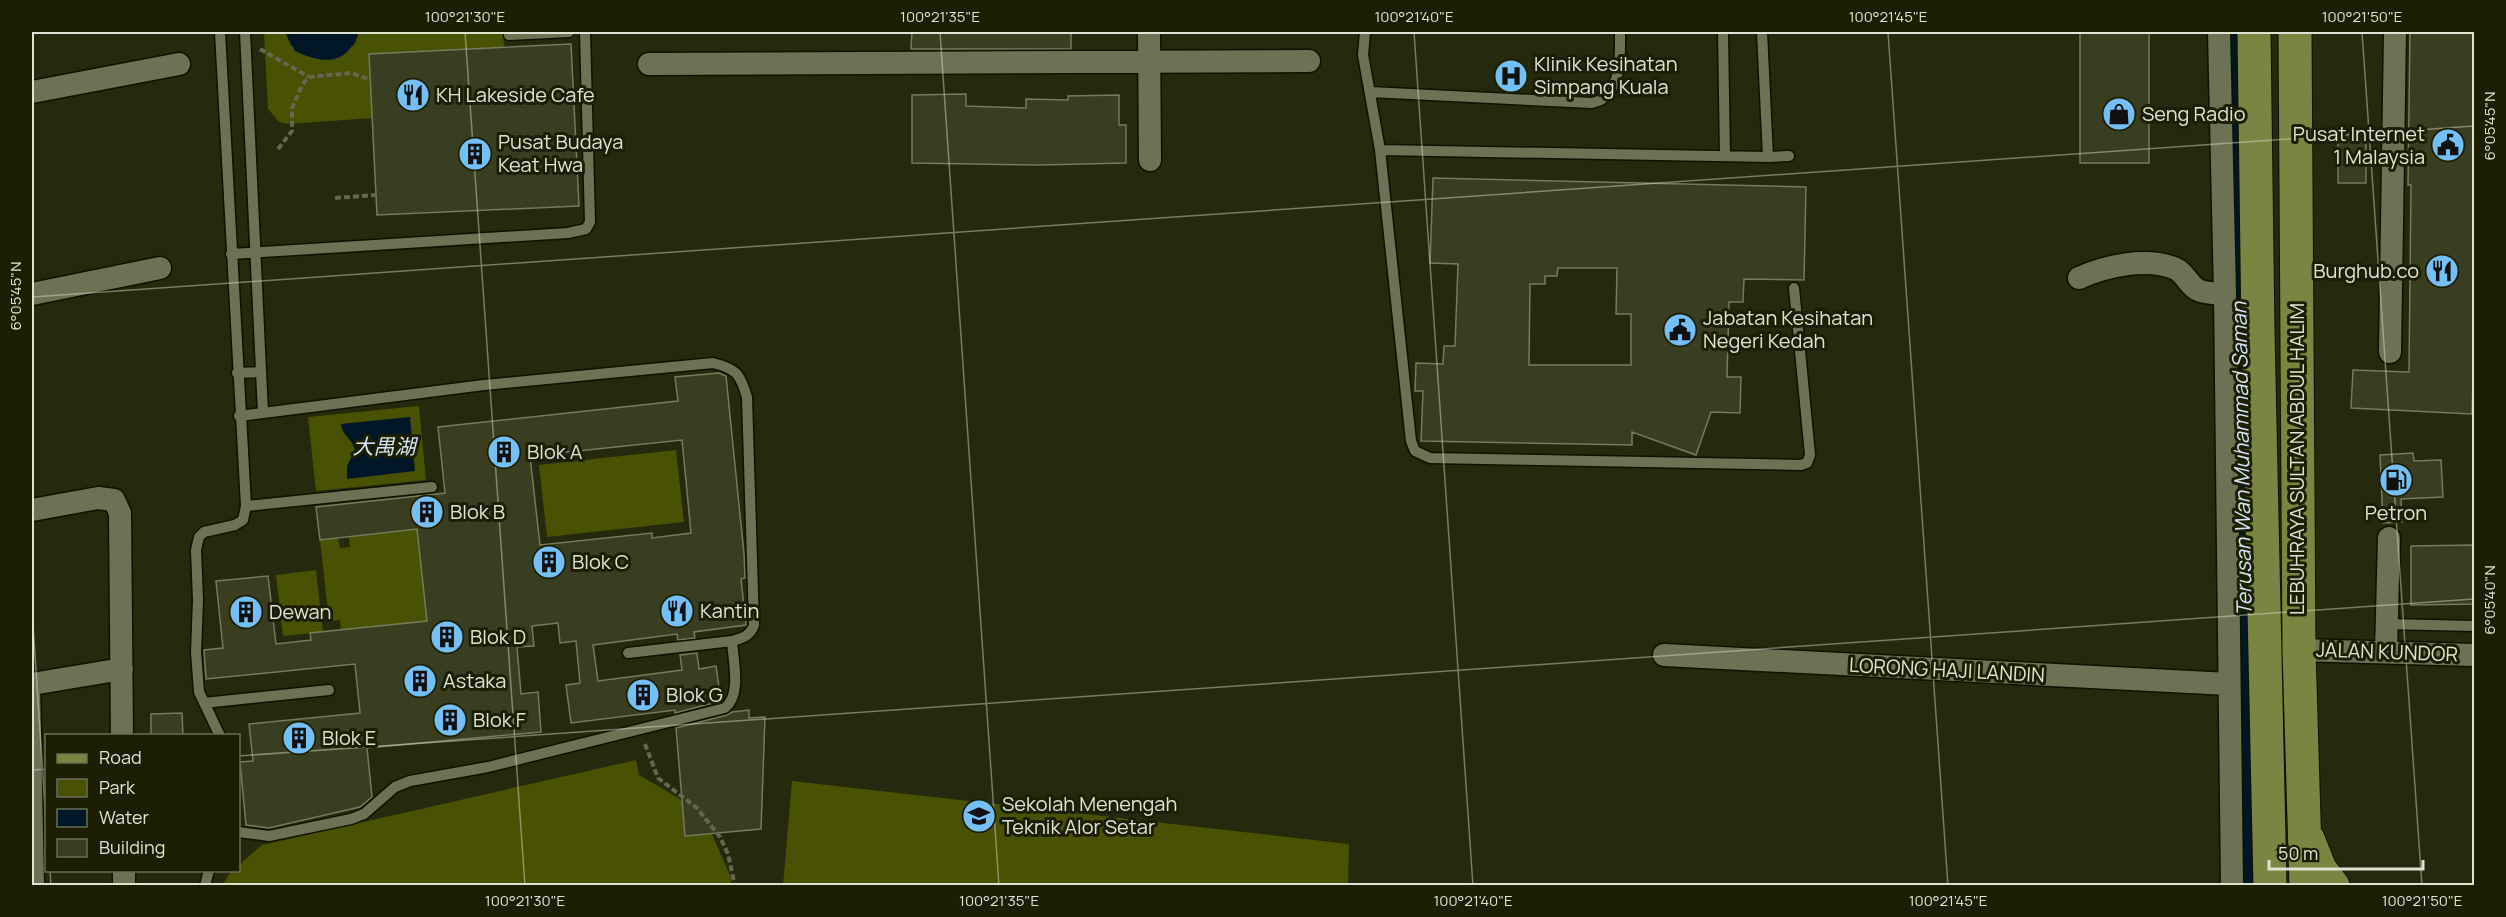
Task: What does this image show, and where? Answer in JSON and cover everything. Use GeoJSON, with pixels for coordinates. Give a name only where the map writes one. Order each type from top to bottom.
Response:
{"type":"FeatureCollection","features":[{"type":"Feature","properties":{"kind":"main road","name":"LEBUHRAYA SULTAN ABDUL HALIM"},"geometry":{"type":"LineString","coordinates":[[2254,32],[2270,885]]}},
{"type":"Feature","properties":{"kind":"main road","name":"LEBUHRAYA SULTAN ABDUL HALIM"},"geometry":{"type":"LineString","coordinates":[[2295,32],[2299,650],[2306,885]]}},
{"type":"Feature","properties":{"kind":"main road"},"geometry":{"type":"LineString","coordinates":[[2305,832],[2320,869],[2333,885]]}},
{"type":"Feature","properties":{"kind":"street"},"geometry":{"type":"LineString","coordinates":[[1149,32],[1150,160]]}},
{"type":"Feature","properties":{"kind":"street"},"geometry":{"type":"LineString","coordinates":[[2219,32],[2225,294],[2232,885]]}},
{"type":"Feature","properties":{"kind":"street"},"geometry":{"type":"LineString","coordinates":[[2390,352],[2395,32]]}},
{"type":"Feature","properties":{"kind":"street"},"geometry":{"type":"LineString","coordinates":[[649,64],[1309,61]]}},
{"type":"Feature","properties":{"kind":"street"},"geometry":{"type":"LineString","coordinates":[[32,92],[179,64]]}},
{"type":"Feature","properties":{"kind":"street"},"geometry":{"type":"LineString","coordinates":[[2079,278],[2110,266],[2154,265],[2176,268],[2199,291],[2225,294]]}},
{"type":"Feature","properties":{"kind":"street"},"geometry":{"type":"LineString","coordinates":[[32,294],[160,268]]}},
{"type":"Feature","properties":{"kind":"street"},"geometry":{"type":"LineString","coordinates":[[32,510],[98,498],[114,500],[120,513],[122,734]]}},
{"type":"Feature","properties":{"kind":"street"},"geometry":{"type":"LineString","coordinates":[[2386,652],[2389,538]]}},
{"type":"Feature","properties":{"kind":"street","name":"JALAN KUNDOR"},"geometry":{"type":"LineString","coordinates":[[2299,650],[2475,655]]}},
{"type":"Feature","properties":{"kind":"street","name":"LORONG HAJI LANDIN"},"geometry":{"type":"LineString","coordinates":[[1664,655],[2229,684]]}},
{"type":"Feature","properties":{"kind":"street"},"geometry":{"type":"LineString","coordinates":[[34,683],[122,669]]}},
{"type":"Feature","properties":{"kind":"lane"},"geometry":{"type":"LineString","coordinates":[[219,734],[199,692],[195,652],[198,600],[196,543],[204,532],[236,525],[243,520],[246,506],[239,416],[220,32]]}},
{"type":"Feature","properties":{"kind":"lane"},"geometry":{"type":"LineString","coordinates":[[509,35],[569,32]]}},
{"type":"Feature","properties":{"kind":"lane"},"geometry":{"type":"LineString","coordinates":[[231,254],[577,233],[586,229],[590,222],[585,32]]}},
{"type":"Feature","properties":{"kind":"lane"},"geometry":{"type":"LineString","coordinates":[[1365,32],[1363,55],[1380,150],[1411,441],[1415,451],[1430,459],[1802,465],[1807,463],[1810,455],[1794,288]]}},
{"type":"Feature","properties":{"kind":"lane"},"geometry":{"type":"LineString","coordinates":[[1370,92],[1592,103],[1606,97],[1615,80],[1620,62],[1620,32]]}},
{"type":"Feature","properties":{"kind":"lane"},"geometry":{"type":"LineString","coordinates":[[1723,32],[1725,156]]}},
{"type":"Feature","properties":{"kind":"lane"},"geometry":{"type":"LineString","coordinates":[[1762,32],[1768,157]]}},
{"type":"Feature","properties":{"kind":"lane"},"geometry":{"type":"LineString","coordinates":[[245,36],[263,413]]}},
{"type":"Feature","properties":{"kind":"lane"},"geometry":{"type":"LineString","coordinates":[[1380,150],[1789,156]]}},
{"type":"Feature","properties":{"kind":"lane"},"geometry":{"type":"LineString","coordinates":[[239,416],[550,378],[713,363],[730,368],[741,378],[747,397],[754,625],[751,633],[744,638],[732,641],[628,653]]}},
{"type":"Feature","properties":{"kind":"lane"},"geometry":{"type":"LineString","coordinates":[[237,373],[261,372]]}},
{"type":"Feature","properties":{"kind":"lane"},"geometry":{"type":"LineString","coordinates":[[246,506],[432,487]]}},
{"type":"Feature","properties":{"kind":"lane"},"geometry":{"type":"LineString","coordinates":[[2386,624],[2475,626]]}},
{"type":"Feature","properties":{"kind":"lane"},"geometry":{"type":"LineString","coordinates":[[240,832],[269,836],[351,819],[364,814],[395,787],[410,781],[488,767],[725,708],[732,702],[735,691],[732,641]]}},
{"type":"Feature","properties":{"kind":"lane"},"geometry":{"type":"LineString","coordinates":[[34,683],[35,845],[39,885]]}},
{"type":"Feature","properties":{"kind":"lane"},"geometry":{"type":"LineString","coordinates":[[204,704],[329,690]]}},
{"type":"Feature","properties":{"kind":"path"},"geometry":{"type":"LineString","coordinates":[[245,36],[309,77],[351,73],[371,80]]}},
{"type":"Feature","properties":{"kind":"path"},"geometry":{"type":"LineString","coordinates":[[278,149],[292,131],[292,108],[302,85],[309,77]]}},
{"type":"Feature","properties":{"kind":"path"},"geometry":{"type":"LineString","coordinates":[[335,198],[376,195]]}},
{"type":"Feature","properties":{"kind":"path"},"geometry":{"type":"LineString","coordinates":[[635,732],[648,747],[658,778],[697,808],[720,837],[728,854],[735,885]]}},
{"type":"Feature","properties":{"kind":"green space"},"geometry":{"type":"Polygon","coordinates":[[[264,32],[285,32],[291,46],[354,46],[359,32],[503,32],[504,47],[370,54],[373,118],[287,124],[279,122],[268,109],[264,32]]]}},
{"type":"Feature","properties":{"kind":"green space"},"geometry":{"type":"Polygon","coordinates":[[[419,406],[426,480],[316,491],[308,417],[419,406]]]}},
{"type":"Feature","properties":{"kind":"green space"},"geometry":{"type":"Polygon","coordinates":[[[676,450],[684,522],[547,537],[539,465],[676,450]]]}},
{"type":"Feature","properties":{"kind":"green space"},"geometry":{"type":"Polygon","coordinates":[[[467,524],[477,616],[341,630],[340,620],[329,621],[320,540],[338,538],[340,548],[350,547],[349,536],[467,524]]]}},
{"type":"Feature","properties":{"kind":"green space"},"geometry":{"type":"Polygon","coordinates":[[[316,570],[323,632],[283,636],[276,575],[316,570]]]}},
{"type":"Feature","properties":{"kind":"green space"},"geometry":{"type":"Polygon","coordinates":[[[636,760],[639,775],[680,799],[712,834],[731,878],[731,886],[222,886],[230,872],[240,872],[240,864],[262,845],[636,760]]]}},
{"type":"Feature","properties":{"kind":"green space","name":"Sekolah Menengah Teknik Alor Setar"},"geometry":{"type":"Polygon","coordinates":[[[792,781],[1349,844],[1348,885],[783,885],[792,781]]]}},
{"type":"Feature","properties":{"kind":"water"},"geometry":{"type":"Polygon","coordinates":[[[285,32],[359,32],[348,51],[334,59],[325,60],[295,51],[285,32]]]}},
{"type":"Feature","properties":{"kind":"water","name":"大禺湖"},"geometry":{"type":"Polygon","coordinates":[[[410,417],[415,471],[347,479],[347,466],[355,450],[341,424],[410,417]]]}},
{"type":"Feature","properties":{"kind":"building"},"geometry":{"type":"Polygon","coordinates":[[[912,32],[1071,32],[1071,49],[911,49],[912,32]]]}},
{"type":"Feature","properties":{"kind":"building"},"geometry":{"type":"Polygon","coordinates":[[[2080,32],[2149,32],[2149,163],[2080,163],[2080,32]]]}},
{"type":"Feature","properties":{"kind":"building"},"geometry":{"type":"Polygon","coordinates":[[[2410,32],[2475,32],[2475,318],[2472,414],[2351,408],[2353,370],[2409,372],[2410,32]]]}},
{"type":"Feature","properties":{"kind":"building","name":"Pusat Budaya Keat Hwa"},"geometry":{"type":"Polygon","coordinates":[[[571,44],[579,206],[377,215],[369,54],[571,44]]]}},
{"type":"Feature","properties":{"kind":"building"},"geometry":{"type":"Polygon","coordinates":[[[966,94],[966,106],[1026,108],[1026,99],[1068,100],[1068,96],[1119,95],[1119,125],[1126,125],[1126,163],[1039,165],[912,163],[912,95],[966,94]]]}},
{"type":"Feature","properties":{"kind":"building"},"geometry":{"type":"Polygon","coordinates":[[[2338,133],[2366,133],[2366,183],[2338,183],[2338,133]]]}},
{"type":"Feature","properties":{"kind":"building","name":"Jabatan Kesihatan Negeri Kedah"},"geometry":{"type":"Polygon","coordinates":[[[1433,178],[1806,187],[1804,280],[1744,279],[1743,302],[1729,302],[1727,377],[1741,377],[1740,413],[1711,412],[1696,455],[1632,432],[1632,445],[1421,441],[1423,391],[1415,391],[1416,363],[1443,364],[1444,346],[1455,346],[1458,264],[1430,263],[1433,178]],[[1558,268],[1557,276],[1545,276],[1545,284],[1530,284],[1529,365],[1631,365],[1631,314],[1616,314],[1617,268],[1558,268]]]}},
{"type":"Feature","properties":{"kind":"building"},"geometry":{"type":"Polygon","coordinates":[[[719,373],[726,376],[744,554],[745,578],[741,579],[746,625],[694,632],[695,638],[678,640],[677,634],[593,645],[598,681],[682,670],[680,655],[697,653],[699,669],[716,666],[721,701],[675,713],[675,710],[571,723],[566,685],[580,683],[576,641],[560,643],[558,623],[532,626],[534,646],[517,647],[521,694],[538,692],[541,732],[367,748],[372,797],[360,807],[269,828],[246,825],[240,762],[253,761],[249,724],[360,713],[355,664],[206,679],[204,650],[223,648],[216,581],[268,576],[276,644],[311,640],[310,633],[427,621],[417,529],[320,540],[316,507],[445,493],[438,427],[678,401],[675,377],[719,373]],[[682,440],[530,456],[540,545],[652,533],[652,538],[691,533],[682,440]]]}},
{"type":"Feature","properties":{"kind":"building"},"geometry":{"type":"Polygon","coordinates":[[[2413,453],[2414,461],[2441,460],[2443,497],[2401,499],[2402,522],[2383,523],[2380,455],[2413,453]]]}},
{"type":"Feature","properties":{"kind":"building"},"geometry":{"type":"Polygon","coordinates":[[[2475,545],[2475,604],[2411,605],[2411,546],[2475,545]]]}},
{"type":"Feature","properties":{"kind":"building"},"geometry":{"type":"Polygon","coordinates":[[[749,710],[749,718],[765,717],[761,829],[685,836],[676,728],[732,712],[749,710]]]}},
{"type":"Feature","properties":{"kind":"building"},"geometry":{"type":"Polygon","coordinates":[[[182,713],[183,734],[151,734],[151,714],[182,713]]]}},
{"type":"Feature","properties":{"kind":"waterway","name":"Terusan Wan Muhammad Saman"},"geometry":{"type":"LineString","coordinates":[[2237,32],[2248,886]]}},
{"type":"Feature","properties":{"kind":"place","name":"Klinik Kesihatan Simpang Kuala"},"geometry":{"type":"Point","coordinates":[1511,76]}},
{"type":"Feature","properties":{"kind":"place","name":"KH Lakeside Cafe"},"geometry":{"type":"Point","coordinates":[413,95]}},
{"type":"Feature","properties":{"kind":"place","name":"Seng Radio"},"geometry":{"type":"Point","coordinates":[2119,114]}},
{"type":"Feature","properties":{"kind":"place","name":"Pusat Internet 1 Malaysia"},"geometry":{"type":"Point","coordinates":[2448,145]}},
{"type":"Feature","properties":{"kind":"place","name":"Pusat Budaya Keat Hwa"},"geometry":{"type":"Point","coordinates":[475,154]}},
{"type":"Feature","properties":{"kind":"place","name":"Burghub.co"},"geometry":{"type":"Point","coordinates":[2442,271]}},
{"type":"Feature","properties":{"kind":"place","name":"Jabatan Kesihatan Negeri Kedah"},"geometry":{"type":"Point","coordinates":[1680,330]}},
{"type":"Feature","properties":{"kind":"place","name":"Blok A"},"geometry":{"type":"Point","coordinates":[504,452]}},
{"type":"Feature","properties":{"kind":"place","name":"Petron"},"geometry":{"type":"Point","coordinates":[2396,480]}},
{"type":"Feature","properties":{"kind":"place","name":"Blok B"},"geometry":{"type":"Point","coordinates":[427,512]}},
{"type":"Feature","properties":{"kind":"place","name":"Blok C"},"geometry":{"type":"Point","coordinates":[549,562]}},
{"type":"Feature","properties":{"kind":"place","name":"Kantin"},"geometry":{"type":"Point","coordinates":[677,611]}},
{"type":"Feature","properties":{"kind":"place","name":"Dewan"},"geometry":{"type":"Point","coordinates":[246,612]}},
{"type":"Feature","properties":{"kind":"place","name":"Blok D"},"geometry":{"type":"Point","coordinates":[447,637]}},
{"type":"Feature","properties":{"kind":"place","name":"Astaka"},"geometry":{"type":"Point","coordinates":[420,681]}},
{"type":"Feature","properties":{"kind":"place","name":"Blok G"},"geometry":{"type":"Point","coordinates":[643,695]}},
{"type":"Feature","properties":{"kind":"place","name":"Blok F"},"geometry":{"type":"Point","coordinates":[450,720]}},
{"type":"Feature","properties":{"kind":"place","name":"Blok E"},"geometry":{"type":"Point","coordinates":[299,738]}},
{"type":"Feature","properties":{"kind":"place","name":"Sekolah Menengah Teknik Alor Setar"},"geometry":{"type":"Point","coordinates":[979,816]}}]}
